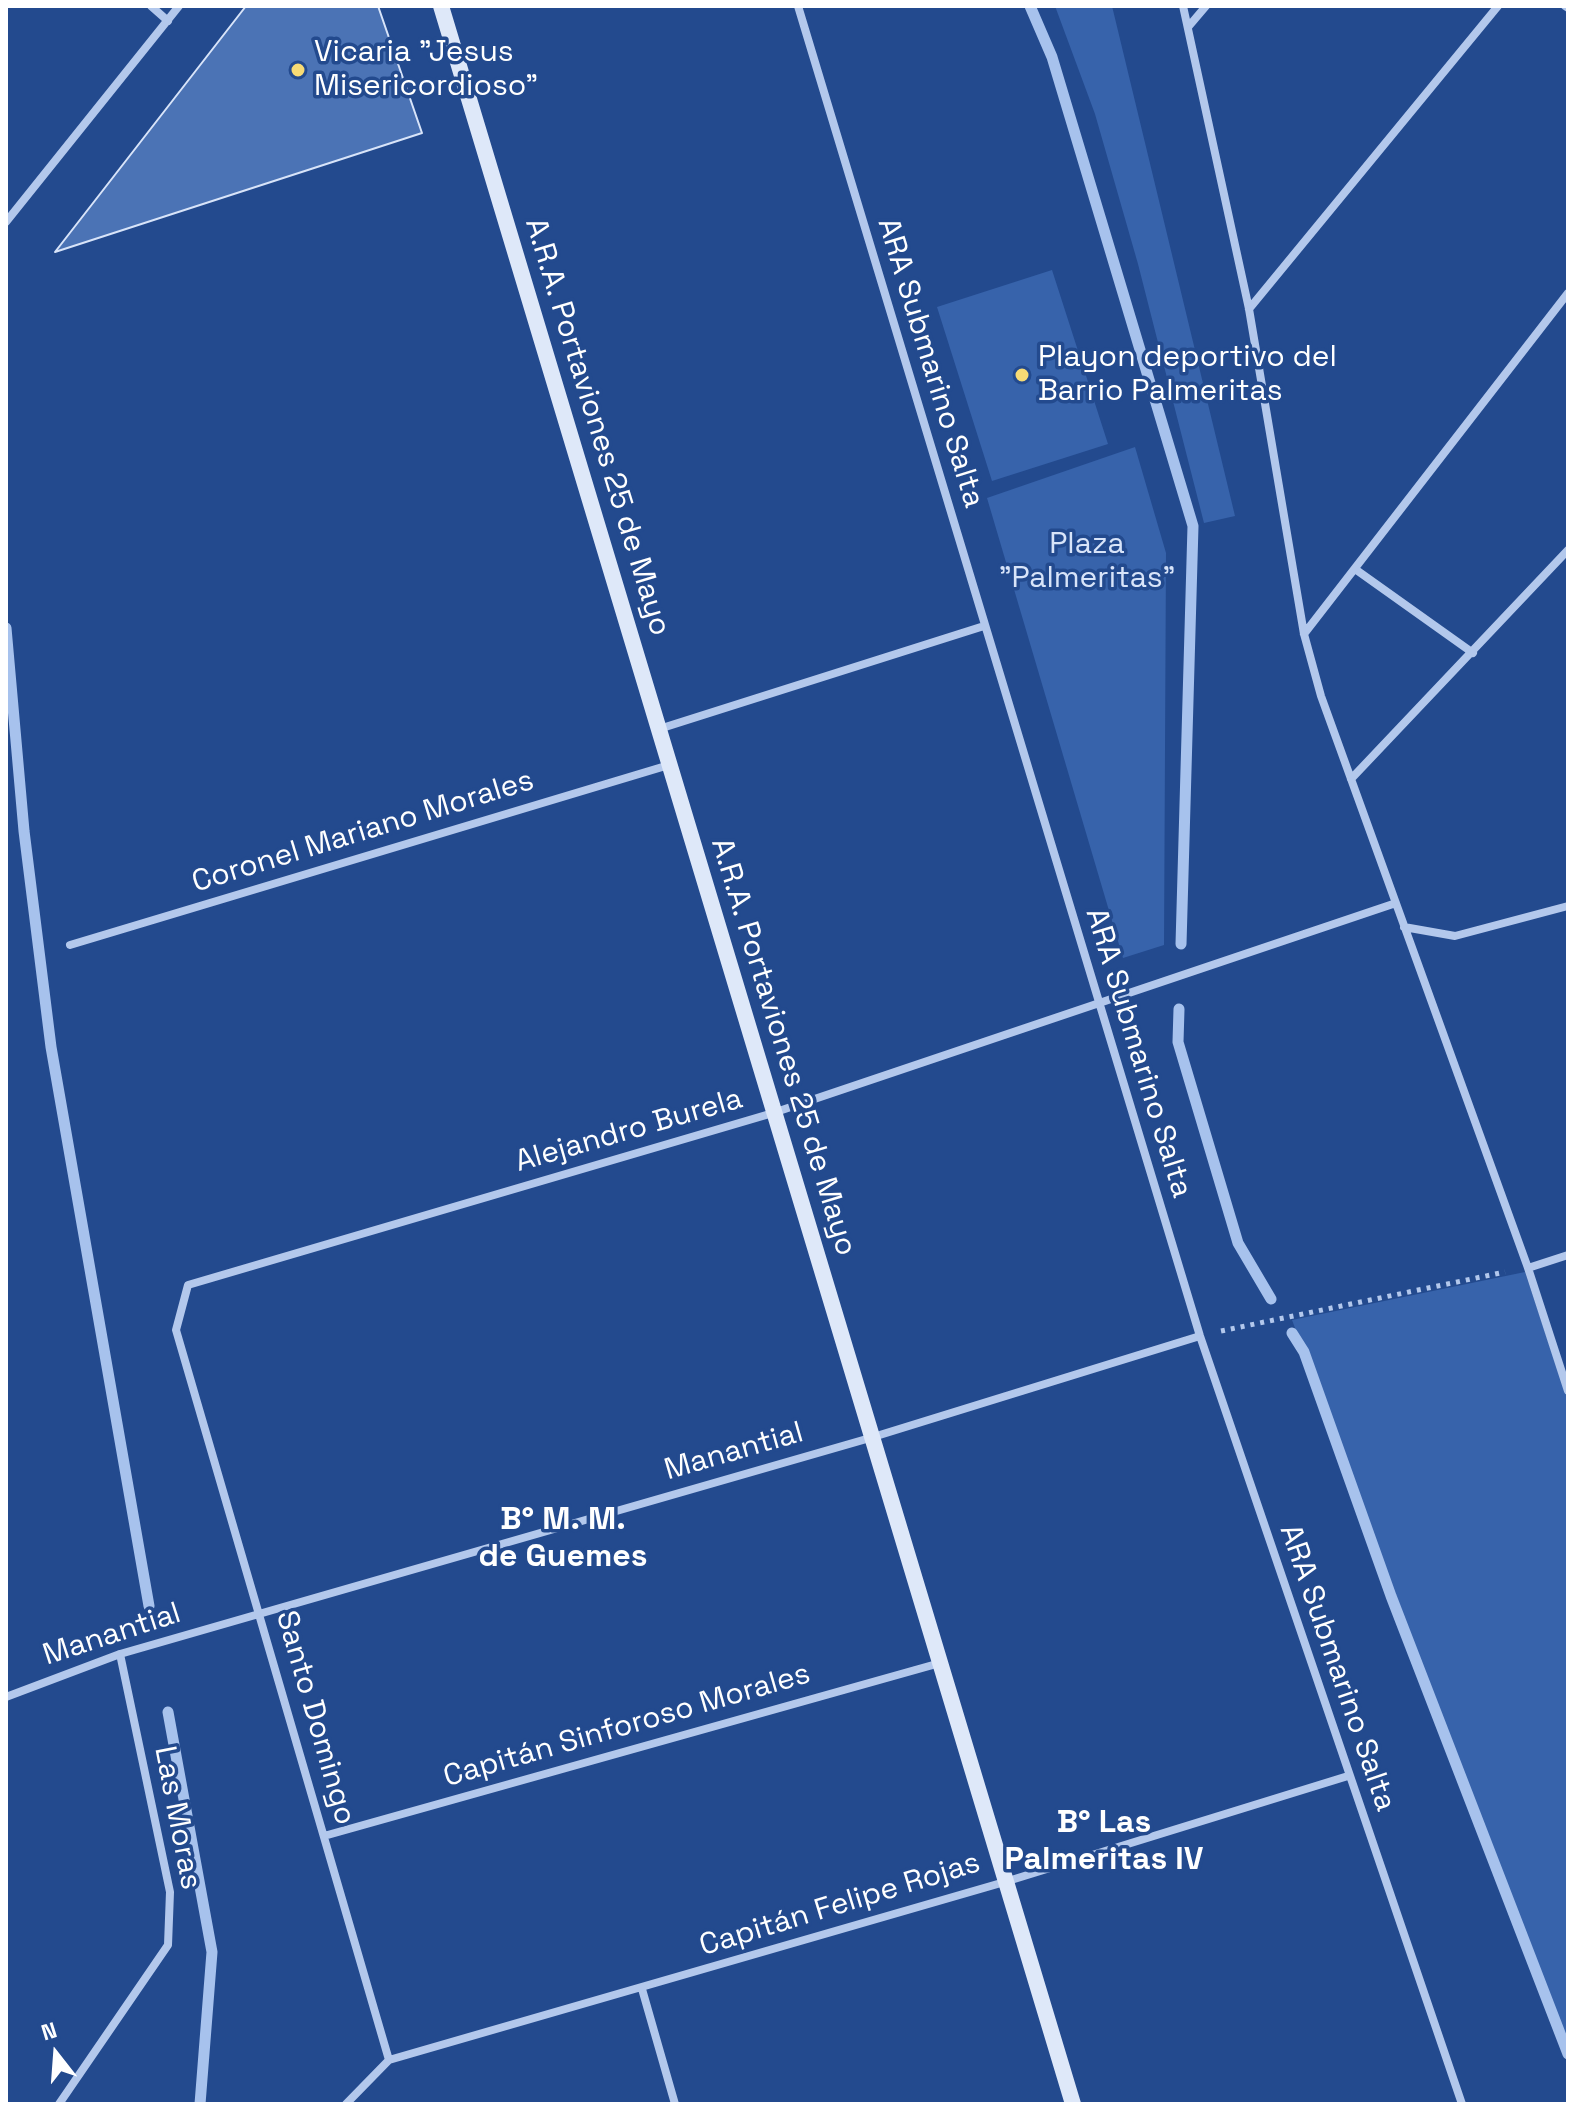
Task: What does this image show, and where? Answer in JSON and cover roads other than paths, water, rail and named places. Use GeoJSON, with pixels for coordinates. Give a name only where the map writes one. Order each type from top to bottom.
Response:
{"type":"FeatureCollection","features":[{"type":"Feature","properties":{"kind":"street"},"geometry":{"type":"LineString","coordinates":[[151,6],[168,21]]}},
{"type":"Feature","properties":{"kind":"street"},"geometry":{"type":"LineString","coordinates":[[6,222],[179,6]]}},
{"type":"Feature","properties":{"kind":"street","name":"A.R.A. Portaviones 25 de Mayo"},"geometry":{"type":"LineString","coordinates":[[441,6],[870,1438],[943,1662],[1073,2104]]}},
{"type":"Feature","properties":{"kind":"street","name":"ARA Submarino Salta"},"geometry":{"type":"LineString","coordinates":[[798,6],[1200,1336],[1462,2104]]}},
{"type":"Feature","properties":{"kind":"street"},"geometry":{"type":"LineString","coordinates":[[1183,6],[1249,309],[1304,634],[1321,696],[1528,1268],[1568,1391]]}},
{"type":"Feature","properties":{"kind":"street"},"geometry":{"type":"LineString","coordinates":[[1189,26],[1206,6]]}},
{"type":"Feature","properties":{"kind":"street"},"geometry":{"type":"LineString","coordinates":[[1249,309],[1498,6]]}},
{"type":"Feature","properties":{"kind":"street"},"geometry":{"type":"LineString","coordinates":[[1304,634],[1568,293]]}},
{"type":"Feature","properties":{"kind":"street"},"geometry":{"type":"LineString","coordinates":[[1351,779],[1568,550]]}},
{"type":"Feature","properties":{"kind":"street"},"geometry":{"type":"LineString","coordinates":[[1355,569],[1473,653]]}},
{"type":"Feature","properties":{"kind":"street"},"geometry":{"type":"LineString","coordinates":[[659,730],[984,626]]}},
{"type":"Feature","properties":{"kind":"street","name":"Coronel Mariano Morales"},"geometry":{"type":"LineString","coordinates":[[70,945],[669,765]]}},
{"type":"Feature","properties":{"kind":"street","name":"Alejandro Burela"},"geometry":{"type":"LineString","coordinates":[[176,1330],[188,1285],[773,1113],[1396,903]]}},
{"type":"Feature","properties":{"kind":"street"},"geometry":{"type":"LineString","coordinates":[[1404,927],[1455,936],[1568,906]]}},
{"type":"Feature","properties":{"kind":"street"},"geometry":{"type":"LineString","coordinates":[[1528,1268],[1568,1255]]}},
{"type":"Feature","properties":{"kind":"street","name":"Santo Domingo"},"geometry":{"type":"LineString","coordinates":[[176,1330],[389,2060]]}},
{"type":"Feature","properties":{"kind":"street","name":"Manantial"},"geometry":{"type":"LineString","coordinates":[[6,1697],[120,1654],[870,1438],[1200,1336]]}},
{"type":"Feature","properties":{"kind":"street","name":"Las Moras"},"geometry":{"type":"LineString","coordinates":[[59,2104],[168,1945],[170,1892],[120,1654]]}},
{"type":"Feature","properties":{"kind":"street","name":"Capitán Sinforoso Morales"},"geometry":{"type":"LineString","coordinates":[[324,1836],[943,1662]]}},
{"type":"Feature","properties":{"kind":"street","name":"Capitán Felipe Rojas"},"geometry":{"type":"LineString","coordinates":[[389,2060],[1008,1881],[1348,1776]]}},
{"type":"Feature","properties":{"kind":"street"},"geometry":{"type":"LineString","coordinates":[[642,1989],[675,2104]]}},
{"type":"Feature","properties":{"kind":"street"},"geometry":{"type":"LineString","coordinates":[[346,2104],[389,2060]]}},
{"type":"Feature","properties":{"kind":"waterway"},"geometry":{"type":"LineString","coordinates":[[1030,6],[1052,57],[1193,526],[1181,944]]}},
{"type":"Feature","properties":{"kind":"waterway"},"geometry":{"type":"LineString","coordinates":[[6,628],[24,831],[51,1047],[149,1606]]}},
{"type":"Feature","properties":{"kind":"waterway"},"geometry":{"type":"LineString","coordinates":[[1179,1009],[1178,1042],[1238,1243],[1271,1299]]}},
{"type":"Feature","properties":{"kind":"waterway"},"geometry":{"type":"LineString","coordinates":[[1292,1333],[1304,1352],[1391,1596],[1568,2054]]}},
{"type":"Feature","properties":{"kind":"waterway"},"geometry":{"type":"LineString","coordinates":[[168,1712],[212,1952],[200,2104]]}},
{"type":"Feature","properties":{"kind":"place","name":"Vicaria \"Jesus Misericordioso\""},"geometry":{"type":"Point","coordinates":[298,70]}},
{"type":"Feature","properties":{"kind":"place","name":"Playon deportivo del Barrio Palmeritas"},"geometry":{"type":"Point","coordinates":[1022,375]}},
{"type":"Feature","properties":{"kind":"district","name":"B° M. M. de Guemes"},"geometry":{"type":"Point","coordinates":[563,1538]}},
{"type":"Feature","properties":{"kind":"district","name":"B° Las Palmeritas IV"},"geometry":{"type":"Point","coordinates":[1104,1842]}},
{"type":"Feature","properties":{"kind":"park label","name":"Plaza \"Palmeritas\""},"geometry":{"type":"Point","coordinates":[1087,562]}}]}
